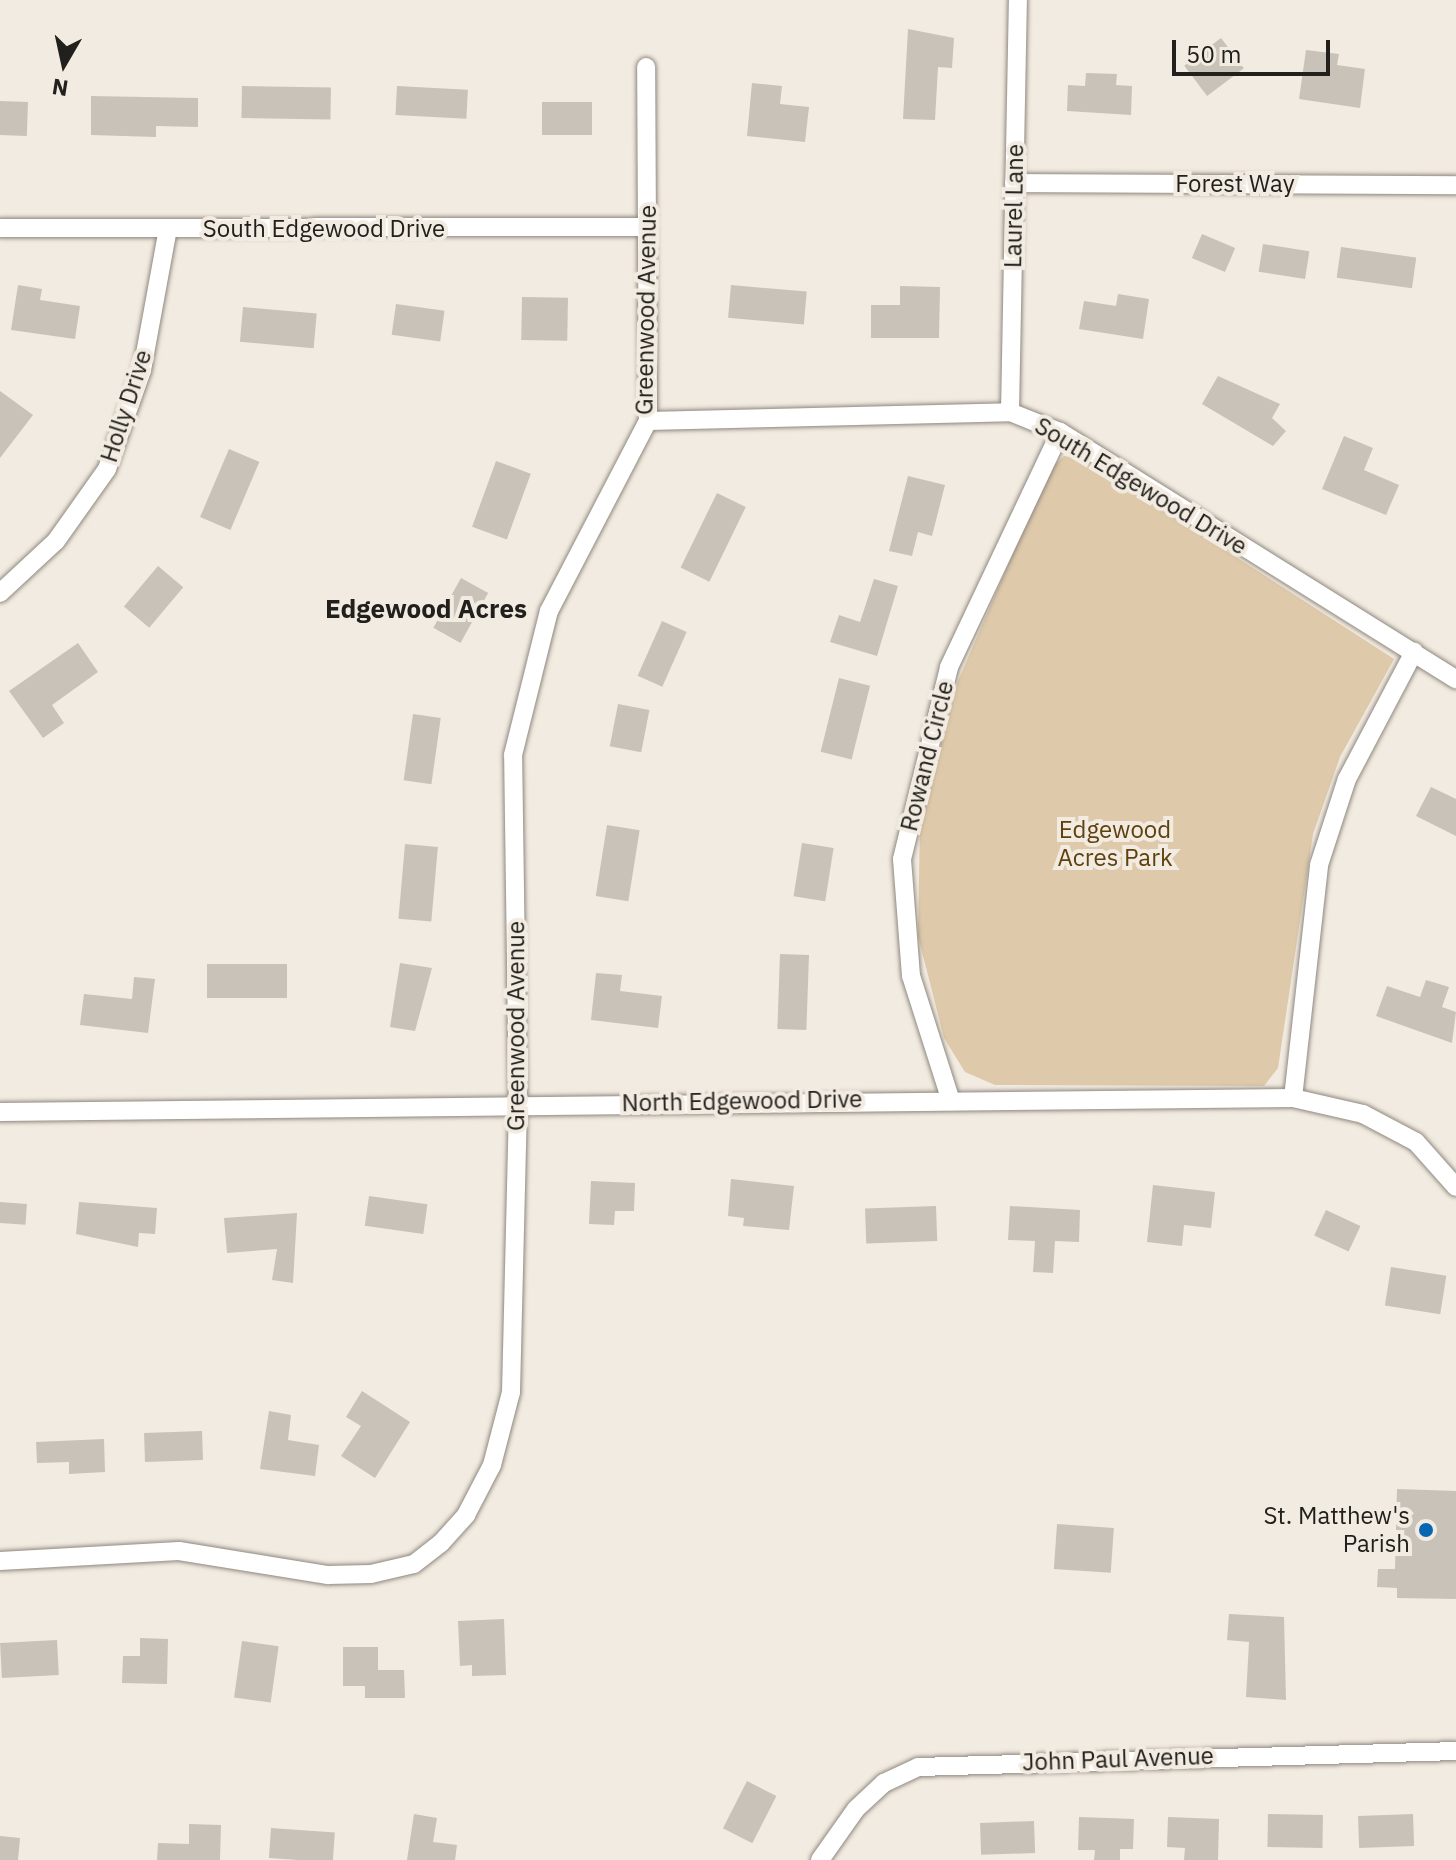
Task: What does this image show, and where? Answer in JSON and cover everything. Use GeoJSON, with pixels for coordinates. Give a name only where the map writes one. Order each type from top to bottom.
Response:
{"type":"FeatureCollection","features":[{"type":"Feature","properties":{"kind":"street","name":"Laurel Lane"},"geometry":{"type":"LineString","coordinates":[[1010,412],[1018,0]]}},
{"type":"Feature","properties":{"kind":"street","name":"Greenwood Avenue"},"geometry":{"type":"LineString","coordinates":[[0,1561],[179,1551],[328,1575],[371,1574],[414,1564],[441,1543],[466,1515],[492,1465],[511,1392],[518,1105],[513,755],[549,611],[648,421],[646,67]]}},
{"type":"Feature","properties":{"kind":"street","name":"Forest Way"},"geometry":{"type":"LineString","coordinates":[[1014,183],[1456,185]]}},
{"type":"Feature","properties":{"kind":"street","name":"South Edgewood Drive"},"geometry":{"type":"LineString","coordinates":[[0,228],[647,227]]}},
{"type":"Feature","properties":{"kind":"street","name":"Holly Drive"},"geometry":{"type":"LineString","coordinates":[[0,593],[56,541],[107,469],[142,370],[168,229]]}},
{"type":"Feature","properties":{"kind":"street","name":"South Edgewood Drive"},"geometry":{"type":"LineString","coordinates":[[648,421],[1010,412],[1060,432],[1456,679]]}},
{"type":"Feature","properties":{"kind":"street","name":"Rowand Circle"},"geometry":{"type":"LineString","coordinates":[[950,1098],[911,976],[902,859],[949,667],[1060,432]]}},
{"type":"Feature","properties":{"kind":"street"},"geometry":{"type":"LineString","coordinates":[[1293,1098],[1319,865],[1347,779],[1414,652]]}},
{"type":"Feature","properties":{"kind":"street","name":"North Edgewood Drive"},"geometry":{"type":"LineString","coordinates":[[0,1112],[950,1098],[1293,1098],[1363,1114],[1416,1142],[1456,1187]]}},
{"type":"Feature","properties":{"kind":"street","name":"John Paul Avenue"},"geometry":{"type":"LineString","coordinates":[[820,1860],[856,1809],[884,1783],[918,1767],[1456,1751]]}},
{"type":"Feature","properties":{"kind":"green space","name":"Edgewood Acres Park"},"geometry":{"type":"Polygon","coordinates":[[[1064,456],[1084,459],[1394,659],[1340,757],[1313,834],[1278,1068],[1264,1086],[995,1085],[965,1072],[944,1038],[918,936],[920,821],[958,681],[1049,470],[1064,456]]]}},
{"type":"Feature","properties":{"kind":"building"},"geometry":{"type":"Polygon","coordinates":[[[908,29],[954,38],[952,68],[938,67],[935,120],[903,119],[908,29]]]}},
{"type":"Feature","properties":{"kind":"building"},"geometry":{"type":"Polygon","coordinates":[[[1221,38],[1244,68],[1207,96],[1184,66],[1221,38]]]}},
{"type":"Feature","properties":{"kind":"building"},"geometry":{"type":"Polygon","coordinates":[[[1306,50],[1339,54],[1337,65],[1365,69],[1360,108],[1299,99],[1306,50]]]}},
{"type":"Feature","properties":{"kind":"building"},"geometry":{"type":"Polygon","coordinates":[[[1086,73],[1117,74],[1116,85],[1132,86],[1131,115],[1067,111],[1068,85],[1085,86],[1086,73]]]}},
{"type":"Feature","properties":{"kind":"building"},"geometry":{"type":"Polygon","coordinates":[[[752,83],[782,86],[780,104],[809,107],[805,142],[747,136],[752,83]]]}},
{"type":"Feature","properties":{"kind":"building"},"geometry":{"type":"Polygon","coordinates":[[[242,86],[331,88],[330,120],[241,118],[242,86]]]}},
{"type":"Feature","properties":{"kind":"building"},"geometry":{"type":"Polygon","coordinates":[[[397,86],[468,90],[466,119],[395,115],[397,86]]]}},
{"type":"Feature","properties":{"kind":"building"},"geometry":{"type":"Polygon","coordinates":[[[91,96],[198,98],[198,127],[156,126],[156,137],[91,135],[91,96]]]}},
{"type":"Feature","properties":{"kind":"building"},"geometry":{"type":"Polygon","coordinates":[[[0,101],[28,102],[27,136],[0,135],[0,101]]]}},
{"type":"Feature","properties":{"kind":"building"},"geometry":{"type":"Polygon","coordinates":[[[542,102],[592,102],[592,135],[542,135],[542,102]]]}},
{"type":"Feature","properties":{"kind":"building"},"geometry":{"type":"Polygon","coordinates":[[[1202,234],[1235,248],[1225,272],[1192,258],[1202,234]]]}},
{"type":"Feature","properties":{"kind":"building"},"geometry":{"type":"Polygon","coordinates":[[[1263,244],[1309,251],[1305,279],[1259,272],[1263,244]]]}},
{"type":"Feature","properties":{"kind":"building"},"geometry":{"type":"Polygon","coordinates":[[[1341,247],[1416,258],[1412,288],[1337,278],[1341,247]]]}},
{"type":"Feature","properties":{"kind":"building"},"geometry":{"type":"Polygon","coordinates":[[[18,285],[42,289],[40,300],[80,306],[75,339],[11,330],[18,285]]]}},
{"type":"Feature","properties":{"kind":"building"},"geometry":{"type":"Polygon","coordinates":[[[731,285],[807,292],[804,324],[728,318],[731,285]]]}},
{"type":"Feature","properties":{"kind":"building"},"geometry":{"type":"Polygon","coordinates":[[[900,286],[940,287],[939,338],[871,338],[871,305],[900,305],[900,286]]]}},
{"type":"Feature","properties":{"kind":"building"},"geometry":{"type":"Polygon","coordinates":[[[1118,294],[1149,299],[1143,339],[1079,329],[1084,301],[1116,306],[1118,294]]]}},
{"type":"Feature","properties":{"kind":"building"},"geometry":{"type":"Polygon","coordinates":[[[522,297],[568,298],[567,341],[521,340],[522,297]]]}},
{"type":"Feature","properties":{"kind":"building"},"geometry":{"type":"Polygon","coordinates":[[[396,304],[445,311],[440,342],[392,335],[396,304]]]}},
{"type":"Feature","properties":{"kind":"building"},"geometry":{"type":"Polygon","coordinates":[[[243,307],[317,313],[314,348],[240,342],[243,307]]]}},
{"type":"Feature","properties":{"kind":"building"},"geometry":{"type":"Polygon","coordinates":[[[1218,376],[1280,404],[1272,418],[1286,431],[1273,446],[1202,404],[1218,376]]]}},
{"type":"Feature","properties":{"kind":"building"},"geometry":{"type":"Polygon","coordinates":[[[0,391],[33,415],[0,458],[0,391]]]}},
{"type":"Feature","properties":{"kind":"building"},"geometry":{"type":"Polygon","coordinates":[[[1344,436],[1373,448],[1364,470],[1399,485],[1386,515],[1322,489],[1344,436]]]}},
{"type":"Feature","properties":{"kind":"building"},"geometry":{"type":"Polygon","coordinates":[[[229,449],[259,462],[230,530],[200,517],[229,449]]]}},
{"type":"Feature","properties":{"kind":"building"},"geometry":{"type":"Polygon","coordinates":[[[496,461],[531,474],[507,539],[472,527],[496,461]]]}},
{"type":"Feature","properties":{"kind":"building"},"geometry":{"type":"Polygon","coordinates":[[[908,476],[945,485],[932,536],[918,532],[912,556],[889,551],[908,476]]]}},
{"type":"Feature","properties":{"kind":"building"},"geometry":{"type":"Polygon","coordinates":[[[717,493],[746,507],[709,582],[681,568],[717,493]]]}},
{"type":"Feature","properties":{"kind":"building"},"geometry":{"type":"Polygon","coordinates":[[[158,566],[183,587],[149,628],[124,607],[158,566]]]}},
{"type":"Feature","properties":{"kind":"building"},"geometry":{"type":"Polygon","coordinates":[[[461,578],[488,593],[460,643],[433,628],[461,578]]]}},
{"type":"Feature","properties":{"kind":"building"},"geometry":{"type":"Polygon","coordinates":[[[874,579],[898,586],[877,656],[830,642],[839,615],[860,622],[874,579]]]}},
{"type":"Feature","properties":{"kind":"building"},"geometry":{"type":"Polygon","coordinates":[[[662,621],[687,632],[662,687],[638,676],[662,621]]]}},
{"type":"Feature","properties":{"kind":"building"},"geometry":{"type":"Polygon","coordinates":[[[78,643],[98,672],[52,705],[64,723],[43,738],[9,691],[78,643]]]}},
{"type":"Feature","properties":{"kind":"building"},"geometry":{"type":"Polygon","coordinates":[[[839,678],[870,686],[852,759],[821,752],[839,678]]]}},
{"type":"Feature","properties":{"kind":"building"},"geometry":{"type":"Polygon","coordinates":[[[618,704],[649,710],[641,752],[610,746],[618,704]]]}},
{"type":"Feature","properties":{"kind":"building"},"geometry":{"type":"Polygon","coordinates":[[[413,714],[441,718],[431,784],[404,780],[413,714]]]}},
{"type":"Feature","properties":{"kind":"building"},"geometry":{"type":"Polygon","coordinates":[[[1431,787],[1456,799],[1456,836],[1416,816],[1431,787]]]}},
{"type":"Feature","properties":{"kind":"building"},"geometry":{"type":"Polygon","coordinates":[[[607,825],[640,830],[628,901],[596,896],[607,825]]]}},
{"type":"Feature","properties":{"kind":"building"},"geometry":{"type":"Polygon","coordinates":[[[802,843],[834,848],[825,901],[794,896],[802,843]]]}},
{"type":"Feature","properties":{"kind":"building"},"geometry":{"type":"Polygon","coordinates":[[[405,844],[438,847],[431,922],[398,919],[405,844]]]}},
{"type":"Feature","properties":{"kind":"building"},"geometry":{"type":"Polygon","coordinates":[[[780,954],[809,955],[806,1030],[777,1029],[780,954]]]}},
{"type":"Feature","properties":{"kind":"building"},"geometry":{"type":"Polygon","coordinates":[[[400,963],[432,968],[415,1031],[390,1027],[400,963]]]}},
{"type":"Feature","properties":{"kind":"building"},"geometry":{"type":"Polygon","coordinates":[[[207,964],[287,964],[287,998],[207,998],[207,964]]]}},
{"type":"Feature","properties":{"kind":"building"},"geometry":{"type":"Polygon","coordinates":[[[596,973],[622,975],[620,991],[662,996],[658,1028],[591,1020],[596,973]]]}},
{"type":"Feature","properties":{"kind":"building"},"geometry":{"type":"Polygon","coordinates":[[[134,977],[155,979],[148,1033],[80,1025],[84,994],[132,999],[134,977]]]}},
{"type":"Feature","properties":{"kind":"building"},"geometry":{"type":"Polygon","coordinates":[[[1426,980],[1449,987],[1442,1007],[1456,1012],[1452,1043],[1376,1016],[1387,986],[1420,997],[1426,980]]]}},
{"type":"Feature","properties":{"kind":"building"},"geometry":{"type":"Polygon","coordinates":[[[731,1179],[794,1186],[789,1230],[743,1226],[744,1218],[728,1216],[731,1179]]]}},
{"type":"Feature","properties":{"kind":"building"},"geometry":{"type":"Polygon","coordinates":[[[591,1181],[635,1183],[634,1211],[615,1211],[614,1225],[589,1224],[591,1181]]]}},
{"type":"Feature","properties":{"kind":"building"},"geometry":{"type":"Polygon","coordinates":[[[1153,1185],[1215,1192],[1211,1228],[1184,1225],[1182,1246],[1147,1242],[1153,1185]]]}},
{"type":"Feature","properties":{"kind":"building"},"geometry":{"type":"Polygon","coordinates":[[[369,1196],[427,1204],[423,1234],[365,1226],[369,1196]]]}},
{"type":"Feature","properties":{"kind":"building"},"geometry":{"type":"Polygon","coordinates":[[[0,1202],[27,1204],[25,1225],[0,1223],[0,1202]]]}},
{"type":"Feature","properties":{"kind":"building"},"geometry":{"type":"Polygon","coordinates":[[[79,1202],[157,1208],[155,1234],[139,1233],[138,1247],[76,1234],[79,1202]]]}},
{"type":"Feature","properties":{"kind":"building"},"geometry":{"type":"Polygon","coordinates":[[[936,1206],[937,1241],[866,1243],[865,1208],[936,1206]]]}},
{"type":"Feature","properties":{"kind":"building"},"geometry":{"type":"Polygon","coordinates":[[[1010,1206],[1080,1210],[1079,1242],[1055,1241],[1053,1273],[1033,1272],[1035,1241],[1008,1240],[1010,1206]]]}},
{"type":"Feature","properties":{"kind":"building"},"geometry":{"type":"Polygon","coordinates":[[[1326,1210],[1360,1226],[1349,1251],[1314,1235],[1326,1210]]]}},
{"type":"Feature","properties":{"kind":"building"},"geometry":{"type":"Polygon","coordinates":[[[297,1213],[293,1283],[272,1280],[277,1249],[227,1253],[224,1218],[297,1213]]]}},
{"type":"Feature","properties":{"kind":"building"},"geometry":{"type":"Polygon","coordinates":[[[1391,1267],[1446,1276],[1440,1314],[1385,1306],[1391,1267]]]}},
{"type":"Feature","properties":{"kind":"building"},"geometry":{"type":"Polygon","coordinates":[[[362,1391],[410,1422],[375,1478],[341,1456],[361,1426],[346,1417],[362,1391]]]}},
{"type":"Feature","properties":{"kind":"building"},"geometry":{"type":"Polygon","coordinates":[[[269,1411],[291,1415],[288,1440],[319,1445],[315,1476],[260,1469],[269,1411]]]}},
{"type":"Feature","properties":{"kind":"building"},"geometry":{"type":"Polygon","coordinates":[[[202,1431],[203,1460],[145,1462],[144,1433],[202,1431]]]}},
{"type":"Feature","properties":{"kind":"building"},"geometry":{"type":"Polygon","coordinates":[[[104,1439],[105,1472],[69,1474],[69,1462],[37,1463],[36,1442],[104,1439]]]}},
{"type":"Feature","properties":{"kind":"building","name":"St. Matthew's Parish"},"geometry":{"type":"Polygon","coordinates":[[[1397,1489],[1456,1491],[1456,1599],[1397,1598],[1397,1588],[1377,1587],[1378,1569],[1395,1569],[1397,1489]]]}},
{"type":"Feature","properties":{"kind":"building"},"geometry":{"type":"Polygon","coordinates":[[[1057,1524],[1114,1528],[1111,1573],[1054,1569],[1057,1524]]]}},
{"type":"Feature","properties":{"kind":"building"},"geometry":{"type":"Polygon","coordinates":[[[1229,1614],[1284,1617],[1286,1700],[1246,1697],[1249,1642],[1227,1640],[1229,1614]]]}},
{"type":"Feature","properties":{"kind":"building"},"geometry":{"type":"Polygon","coordinates":[[[504,1619],[506,1675],[472,1676],[472,1665],[460,1666],[458,1621],[504,1619]]]}},
{"type":"Feature","properties":{"kind":"building"},"geometry":{"type":"Polygon","coordinates":[[[140,1638],[168,1639],[167,1684],[122,1683],[123,1656],[140,1656],[140,1638]]]}},
{"type":"Feature","properties":{"kind":"building"},"geometry":{"type":"Polygon","coordinates":[[[57,1640],[59,1675],[2,1678],[0,1643],[57,1640]]]}},
{"type":"Feature","properties":{"kind":"building"},"geometry":{"type":"Polygon","coordinates":[[[242,1641],[279,1646],[271,1703],[234,1697],[242,1641]]]}},
{"type":"Feature","properties":{"kind":"building"},"geometry":{"type":"Polygon","coordinates":[[[343,1647],[378,1647],[378,1670],[404,1670],[405,1698],[365,1698],[365,1686],[343,1686],[343,1647]]]}},
{"type":"Feature","properties":{"kind":"building"},"geometry":{"type":"Polygon","coordinates":[[[747,1781],[776,1796],[752,1843],[723,1828],[747,1781]]]}},
{"type":"Feature","properties":{"kind":"building"},"geometry":{"type":"Polygon","coordinates":[[[414,1814],[437,1818],[433,1842],[457,1845],[455,1860],[407,1860],[414,1814]]]}},
{"type":"Feature","properties":{"kind":"building"},"geometry":{"type":"Polygon","coordinates":[[[1268,1814],[1323,1815],[1322,1848],[1267,1847],[1268,1814]]]}},
{"type":"Feature","properties":{"kind":"building"},"geometry":{"type":"Polygon","coordinates":[[[1413,1814],[1414,1846],[1359,1848],[1358,1816],[1413,1814]]]}},
{"type":"Feature","properties":{"kind":"building"},"geometry":{"type":"Polygon","coordinates":[[[1079,1817],[1134,1819],[1133,1849],[1120,1849],[1120,1860],[1094,1860],[1095,1850],[1078,1850],[1079,1817]]]}},
{"type":"Feature","properties":{"kind":"building"},"geometry":{"type":"Polygon","coordinates":[[[1168,1817],[1219,1819],[1218,1860],[1184,1860],[1185,1848],[1167,1847],[1168,1817]]]}},
{"type":"Feature","properties":{"kind":"building"},"geometry":{"type":"Polygon","coordinates":[[[1034,1821],[1035,1853],[981,1855],[980,1823],[1034,1821]]]}},
{"type":"Feature","properties":{"kind":"building"},"geometry":{"type":"Polygon","coordinates":[[[189,1824],[221,1825],[220,1860],[157,1860],[158,1843],[189,1844],[189,1824]]]}},
{"type":"Feature","properties":{"kind":"building"},"geometry":{"type":"Polygon","coordinates":[[[271,1828],[335,1832],[333,1860],[269,1858],[271,1828]]]}},
{"type":"Feature","properties":{"kind":"building"},"geometry":{"type":"Polygon","coordinates":[[[0,1836],[20,1838],[18,1860],[0,1860],[0,1836]]]}},
{"type":"Feature","properties":{"kind":"place","name":"St. Matthew's Parish"},"geometry":{"type":"Point","coordinates":[1426,1530]}},
{"type":"Feature","properties":{"kind":"district","name":"Edgewood Acres"},"geometry":{"type":"Point","coordinates":[426,609]}}]}
